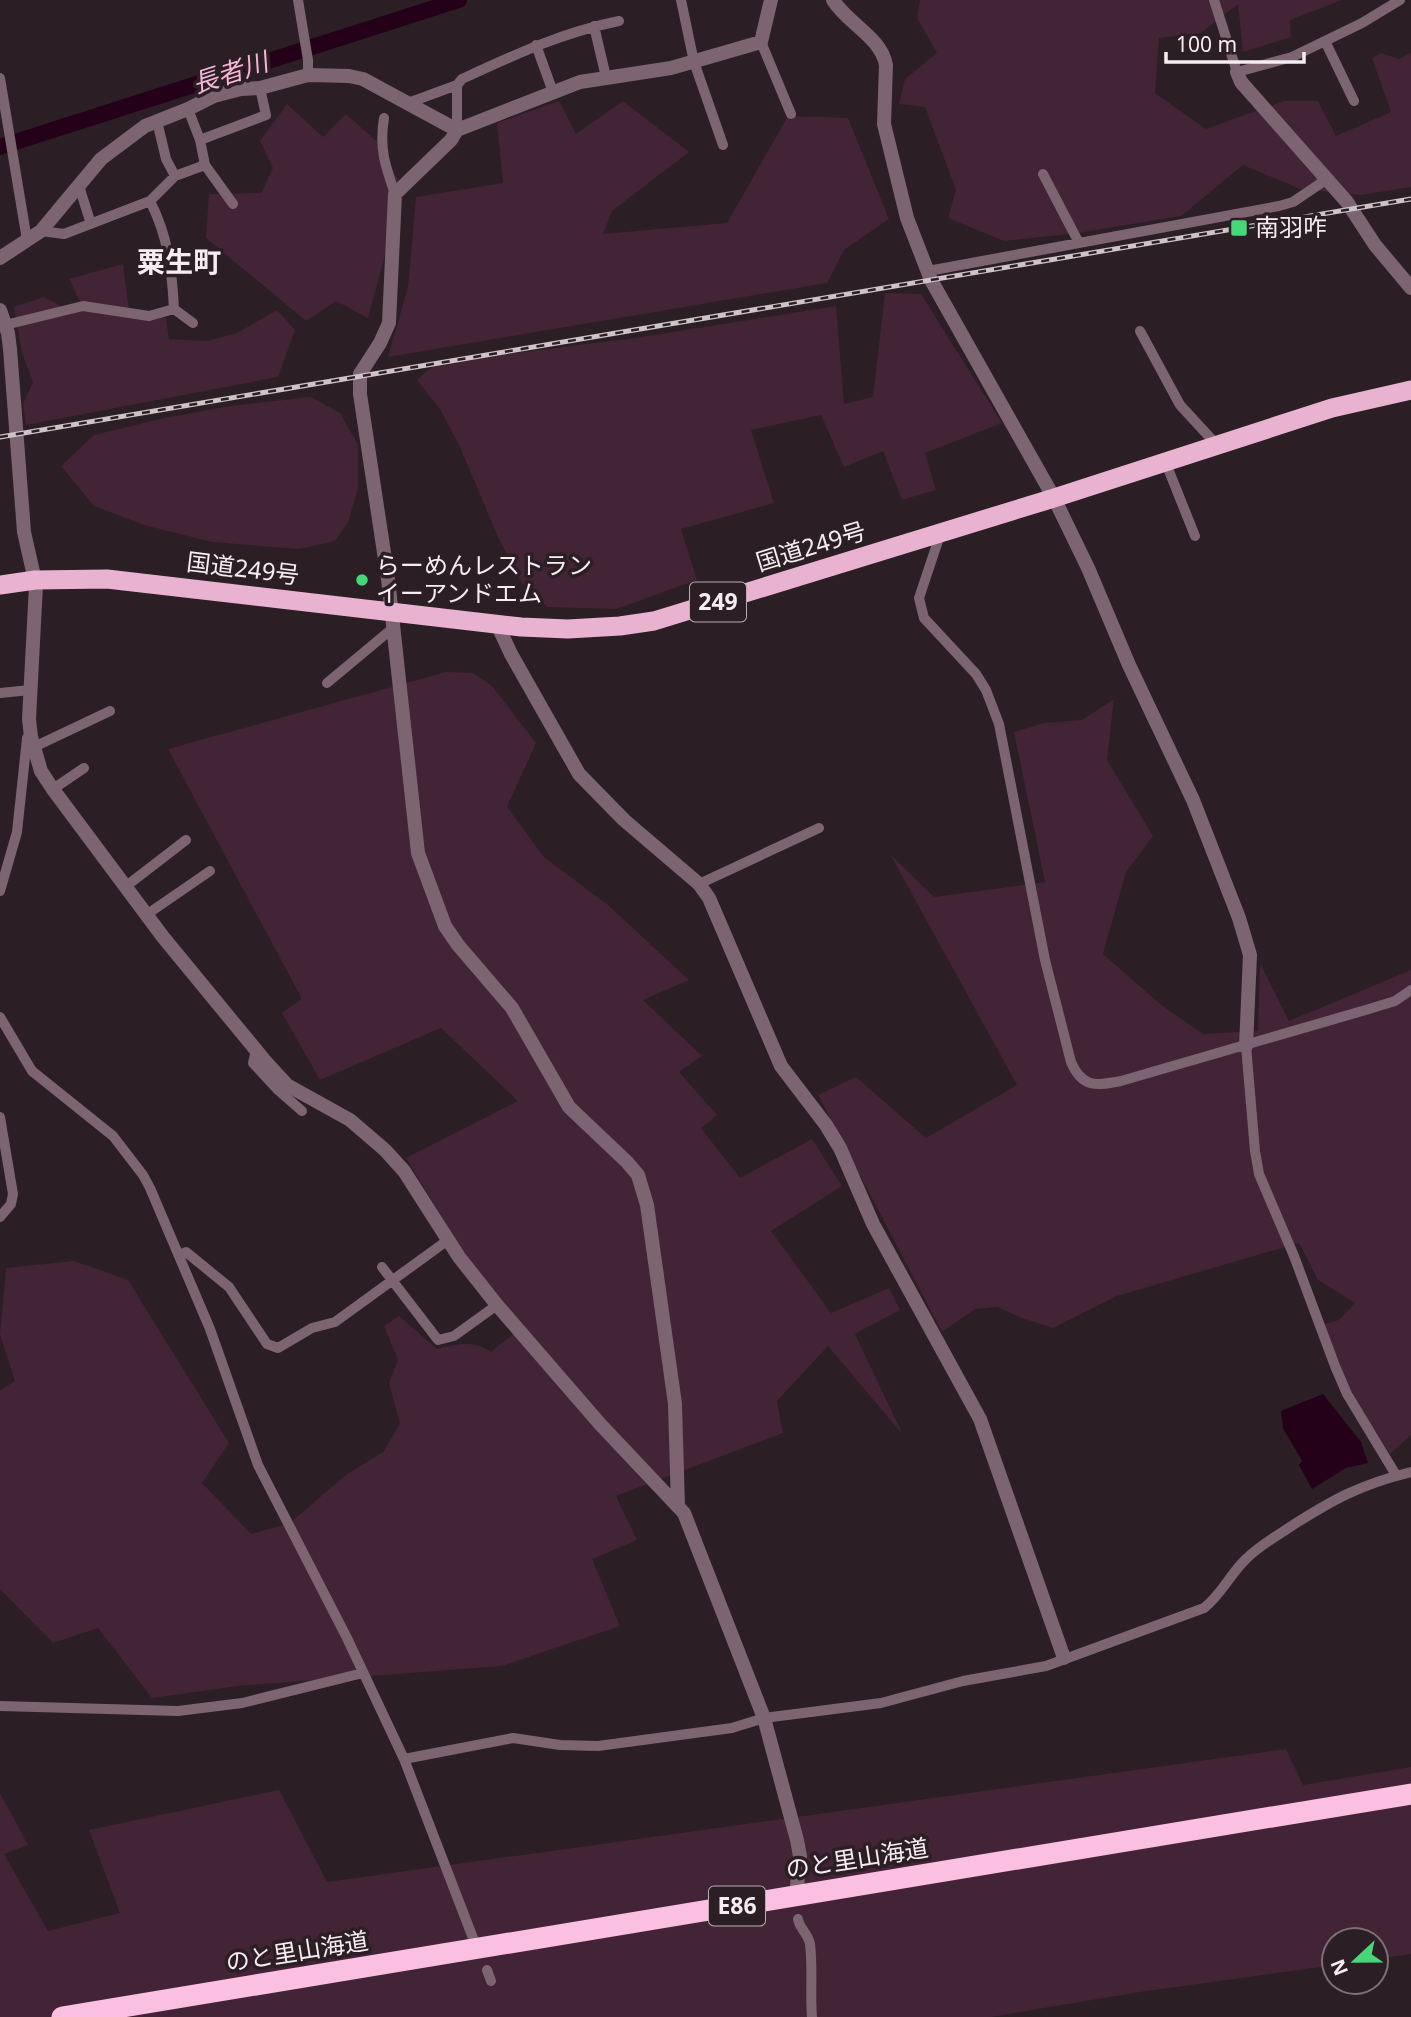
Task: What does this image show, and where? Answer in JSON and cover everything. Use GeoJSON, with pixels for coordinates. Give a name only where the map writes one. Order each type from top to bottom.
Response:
{"type":"FeatureCollection","features":[{"type":"Feature","properties":{"kind":"highway","name":"国道249号"},"geometry":{"type":"LineString","coordinates":[[0,585],[35,580],[107,579],[392,620],[568,629],[620,626],[654,621],[806,576],[1332,408],[1411,390]]}},
{"type":"Feature","properties":{"kind":"highway","name":"のと里山海道"},"geometry":{"type":"LineString","coordinates":[[62,2017],[1411,1794]]}},
{"type":"Feature","properties":{"kind":"highway","name":"のと里山海道"},"geometry":{"type":"LineString","coordinates":[[152,2017],[1411,1808]]}},
{"type":"Feature","properties":{"kind":"street"},"geometry":{"type":"LineString","coordinates":[[298,0],[308,75]]}},
{"type":"Feature","properties":{"kind":"street"},"geometry":{"type":"LineString","coordinates":[[681,0],[694,62],[723,145]]}},
{"type":"Feature","properties":{"kind":"street"},"geometry":{"type":"LineString","coordinates":[[771,0],[761,42],[791,114]]}},
{"type":"Feature","properties":{"kind":"street"},"geometry":{"type":"LineString","coordinates":[[832,0],[884,56],[884,124],[907,218],[928,271],[1054,498],[1088,568],[1129,664],[1193,800],[1239,918],[1250,956],[1246,1046],[1259,1174],[1347,1394],[1396,1475]]}},
{"type":"Feature","properties":{"kind":"street"},"geometry":{"type":"LineString","coordinates":[[1214,0],[1241,82],[1347,202],[1375,245],[1411,288]]}},
{"type":"Feature","properties":{"kind":"street"},"geometry":{"type":"LineString","coordinates":[[1237,72],[1292,58],[1400,0]]}},
{"type":"Feature","properties":{"kind":"street"},"geometry":{"type":"LineString","coordinates":[[408,103],[457,85],[462,79],[536,45],[594,26],[619,21]]}},
{"type":"Feature","properties":{"kind":"street"},"geometry":{"type":"LineString","coordinates":[[594,26],[606,77]]}},
{"type":"Feature","properties":{"kind":"street"},"geometry":{"type":"LineString","coordinates":[[1325,41],[1354,101]]}},
{"type":"Feature","properties":{"kind":"street"},"geometry":{"type":"LineString","coordinates":[[457,130],[580,82],[671,68],[761,42]]}},
{"type":"Feature","properties":{"kind":"street"},"geometry":{"type":"LineString","coordinates":[[536,45],[553,92]]}},
{"type":"Feature","properties":{"kind":"street"},"geometry":{"type":"LineString","coordinates":[[0,257],[41,231],[101,159],[145,126],[214,96],[241,89],[260,88],[308,75],[349,76],[363,79],[457,130]]}},
{"type":"Feature","properties":{"kind":"street"},"geometry":{"type":"LineString","coordinates":[[0,78],[27,240]]}},
{"type":"Feature","properties":{"kind":"street"},"geometry":{"type":"LineString","coordinates":[[396,194],[451,140],[457,130],[457,85]]}},
{"type":"Feature","properties":{"kind":"street"},"geometry":{"type":"LineString","coordinates":[[200,140],[266,115],[260,88]]}},
{"type":"Feature","properties":{"kind":"street"},"geometry":{"type":"LineString","coordinates":[[188,109],[200,140],[205,165],[233,204]]}},
{"type":"Feature","properties":{"kind":"street"},"geometry":{"type":"LineString","coordinates":[[384,118],[380,138],[382,155],[396,194],[388,323],[380,343],[360,374],[360,394],[388,579],[418,853],[445,926],[512,1009],[569,1107],[638,1175],[647,1205],[675,1404],[678,1506]]}},
{"type":"Feature","properties":{"kind":"street"},"geometry":{"type":"LineString","coordinates":[[157,121],[166,159],[175,176]]}},
{"type":"Feature","properties":{"kind":"street"},"geometry":{"type":"LineString","coordinates":[[41,231],[64,234],[150,201],[175,176],[205,165]]}},
{"type":"Feature","properties":{"kind":"street"},"geometry":{"type":"LineString","coordinates":[[1043,174],[1079,243]]}},
{"type":"Feature","properties":{"kind":"street"},"geometry":{"type":"LineString","coordinates":[[928,271],[1279,206],[1293,202],[1327,179]]}},
{"type":"Feature","properties":{"kind":"street"},"geometry":{"type":"LineString","coordinates":[[79,186],[91,223]]}},
{"type":"Feature","properties":{"kind":"street"},"geometry":{"type":"LineString","coordinates":[[150,201],[167,244],[174,309],[193,323]]}},
{"type":"Feature","properties":{"kind":"street"},"geometry":{"type":"LineString","coordinates":[[5,325],[83,306],[149,316],[174,309]]}},
{"type":"Feature","properties":{"kind":"street"},"geometry":{"type":"LineString","coordinates":[[0,310],[10,349],[24,532],[35,580],[29,719],[32,742],[41,771],[146,915],[256,1050],[287,1084],[350,1120],[385,1150],[404,1171],[448,1240],[497,1306],[600,1424],[678,1506],[689,1522],[764,1718],[797,1840],[800,1856],[797,1886]]}},
{"type":"Feature","properties":{"kind":"street"},"geometry":{"type":"LineString","coordinates":[[1140,331],[1180,405],[1216,444]]}},
{"type":"Feature","properties":{"kind":"street"},"geometry":{"type":"LineString","coordinates":[[1165,461],[1195,536]]}},
{"type":"Feature","properties":{"kind":"street"},"geometry":{"type":"LineString","coordinates":[[941,532],[919,598],[920,608],[924,618],[976,674],[986,690],[999,724],[1045,960],[1074,1070],[1086,1082],[1105,1084],[1246,1046],[1395,1001],[1411,990]]}},
{"type":"Feature","properties":{"kind":"street"},"geometry":{"type":"LineString","coordinates":[[327,683],[392,620]]}},
{"type":"Feature","properties":{"kind":"street"},"geometry":{"type":"LineString","coordinates":[[497,624],[511,654],[579,774],[624,820],[699,884],[709,898],[781,1066],[840,1148],[879,1234],[980,1419],[1064,1658]]}},
{"type":"Feature","properties":{"kind":"street"},"geometry":{"type":"LineString","coordinates":[[0,693],[30,690]]}},
{"type":"Feature","properties":{"kind":"street"},"geometry":{"type":"LineString","coordinates":[[32,742],[110,711]]}},
{"type":"Feature","properties":{"kind":"street"},"geometry":{"type":"LineString","coordinates":[[0,891],[17,832],[27,738],[32,742]]}},
{"type":"Feature","properties":{"kind":"street"},"geometry":{"type":"LineString","coordinates":[[52,789],[84,768]]}},
{"type":"Feature","properties":{"kind":"street"},"geometry":{"type":"LineString","coordinates":[[699,884],[819,828]]}},
{"type":"Feature","properties":{"kind":"street"},"geometry":{"type":"LineString","coordinates":[[125,887],[186,840]]}},
{"type":"Feature","properties":{"kind":"street"},"geometry":{"type":"LineString","coordinates":[[0,842],[14,845]]}},
{"type":"Feature","properties":{"kind":"street"},"geometry":{"type":"LineString","coordinates":[[146,915],[210,871]]}},
{"type":"Feature","properties":{"kind":"street"},"geometry":{"type":"LineString","coordinates":[[0,1017],[32,1071],[113,1136],[150,1188],[210,1329],[258,1465],[404,1759],[473,1938]]}},
{"type":"Feature","properties":{"kind":"street"},"geometry":{"type":"LineString","coordinates":[[256,1050],[253,1063],[302,1111]]}},
{"type":"Feature","properties":{"kind":"street"},"geometry":{"type":"LineString","coordinates":[[0,1116],[13,1194],[11,1204],[0,1217]]}},
{"type":"Feature","properties":{"kind":"street"},"geometry":{"type":"LineString","coordinates":[[180,1255],[186,1252],[223,1281],[267,1344],[278,1348],[312,1328],[335,1322],[448,1240]]}},
{"type":"Feature","properties":{"kind":"street"},"geometry":{"type":"LineString","coordinates":[[382,1267],[438,1340],[454,1336],[497,1306]]}},
{"type":"Feature","properties":{"kind":"street"},"geometry":{"type":"LineString","coordinates":[[404,1759],[513,1738],[560,1745],[598,1746],[732,1728],[764,1718],[881,1703],[952,1684],[1046,1666],[1205,1608],[1222,1592],[1247,1558],[1331,1500],[1365,1484],[1411,1472]]}},
{"type":"Feature","properties":{"kind":"street"},"geometry":{"type":"LineString","coordinates":[[0,1706],[178,1711],[207,1709],[363,1673]]}},
{"type":"Feature","properties":{"kind":"street"},"geometry":{"type":"LineString","coordinates":[[798,1919],[810,1945],[812,2017]]}},
{"type":"Feature","properties":{"kind":"street"},"geometry":{"type":"LineString","coordinates":[[487,1970],[491,1981]]}},
{"type":"Feature","properties":{"kind":"shaded area"},"geometry":{"type":"Polygon","coordinates":[[[920,0],[1342,0],[1290,20],[1291,37],[1243,52],[1238,4],[1201,33],[1159,38],[1155,93],[1206,129],[1284,101],[1318,101],[1336,136],[1391,112],[1372,58],[1381,53],[1399,59],[1411,53],[1411,187],[1361,195],[1300,189],[1243,165],[1181,216],[1078,233],[1004,241],[948,218],[956,190],[925,107],[899,104],[905,79],[937,53],[917,18],[920,0]]]}},
{"type":"Feature","properties":{"kind":"shaded area"},"geometry":{"type":"Polygon","coordinates":[[[559,101],[576,134],[623,101],[689,152],[612,211],[603,234],[727,223],[788,116],[848,118],[889,219],[844,250],[827,283],[388,357],[408,287],[416,197],[503,183],[497,123],[559,101]]]}},
{"type":"Feature","properties":{"kind":"shaded area"},"geometry":{"type":"Polygon","coordinates":[[[287,104],[323,137],[346,114],[381,145],[398,180],[384,259],[368,318],[336,301],[306,321],[206,238],[209,194],[261,193],[273,168],[260,141],[287,104]]]}},
{"type":"Feature","properties":{"kind":"shaded area"},"geometry":{"type":"Polygon","coordinates":[[[123,264],[129,311],[166,318],[169,339],[207,341],[237,333],[277,310],[295,330],[278,377],[26,425],[23,404],[33,382],[22,353],[14,307],[44,297],[67,309],[81,304],[69,279],[123,264]]]}},
{"type":"Feature","properties":{"kind":"shaded area"},"geometry":{"type":"Polygon","coordinates":[[[885,293],[921,294],[1002,423],[925,453],[936,490],[902,500],[883,451],[844,467],[821,415],[751,430],[774,503],[681,529],[697,580],[616,609],[547,607],[521,582],[498,537],[460,447],[440,409],[417,380],[436,363],[635,338],[836,306],[844,404],[873,397],[885,293]]]}},
{"type":"Feature","properties":{"kind":"shaded area"},"geometry":{"type":"Polygon","coordinates":[[[311,397],[340,413],[358,445],[358,489],[348,522],[335,541],[299,549],[212,542],[144,525],[94,506],[61,466],[94,435],[230,406],[311,397]]]}},
{"type":"Feature","properties":{"kind":"shaded area"},"geometry":{"type":"Polygon","coordinates":[[[446,672],[473,673],[492,686],[536,743],[507,807],[544,857],[608,905],[689,980],[643,1000],[702,1056],[679,1072],[717,1115],[701,1128],[740,1178],[812,1139],[842,1186],[771,1231],[831,1313],[889,1288],[900,1310],[855,1334],[903,1435],[828,1346],[777,1401],[783,1433],[616,1496],[637,1540],[592,1559],[620,1626],[502,1666],[238,1686],[152,1698],[98,1628],[53,1643],[0,1589],[0,1390],[15,1381],[0,1335],[6,1268],[74,1261],[128,1280],[229,1443],[202,1483],[251,1534],[290,1523],[347,1474],[383,1452],[400,1424],[389,1383],[398,1360],[384,1326],[399,1316],[437,1349],[471,1344],[491,1352],[523,1326],[474,1270],[406,1158],[518,1101],[441,1028],[320,1080],[282,1013],[302,999],[168,749],[446,672]]]}},
{"type":"Feature","properties":{"kind":"shaded area"},"geometry":{"type":"Polygon","coordinates":[[[1114,699],[1107,760],[1153,836],[1126,872],[1103,954],[1160,1004],[1203,1034],[1258,1031],[1260,963],[1289,1021],[1411,970],[1411,1435],[1390,1454],[1350,1392],[1324,1324],[1339,1320],[1355,1303],[1318,1280],[1299,1243],[1117,1296],[1053,1328],[997,1307],[975,1309],[942,1332],[818,1095],[856,1077],[926,1138],[1017,1085],[890,854],[934,897],[1045,882],[1014,732],[1044,723],[1082,720],[1114,699]]]}},
{"type":"Feature","properties":{"kind":"shaded area"},"geometry":{"type":"Polygon","coordinates":[[[1323,1394],[1361,1442],[1368,1463],[1346,1468],[1312,1489],[1299,1465],[1302,1461],[1283,1428],[1281,1411],[1323,1394]]]}},
{"type":"Feature","properties":{"kind":"shaded area"},"geometry":{"type":"Polygon","coordinates":[[[1286,1749],[1303,1785],[1411,1767],[1411,1954],[1390,1957],[1390,1926],[1320,1926],[1320,1967],[1140,1992],[991,2017],[0,2017],[0,1793],[28,1845],[4,1854],[48,1931],[120,1913],[89,1830],[279,1790],[327,1882],[1286,1749]]]}},
{"type":"Feature","properties":{"kind":"waterway","name":"長者川"},"geometry":{"type":"LineString","coordinates":[[0,147],[459,0]]}},
{"type":"Feature","properties":{"kind":"railway"},"geometry":{"type":"LineString","coordinates":[[0,437],[1411,199]]}},
{"type":"Feature","properties":{"kind":"place","name":"南羽咋"},"geometry":{"type":"Point","coordinates":[1239,228]}},
{"type":"Feature","properties":{"kind":"place","name":"らーめんレストラン イーアンドエム"},"geometry":{"type":"Point","coordinates":[362,580]}},
{"type":"Feature","properties":{"kind":"district","name":"粟生町"},"geometry":{"type":"Point","coordinates":[179,262]}}]}
